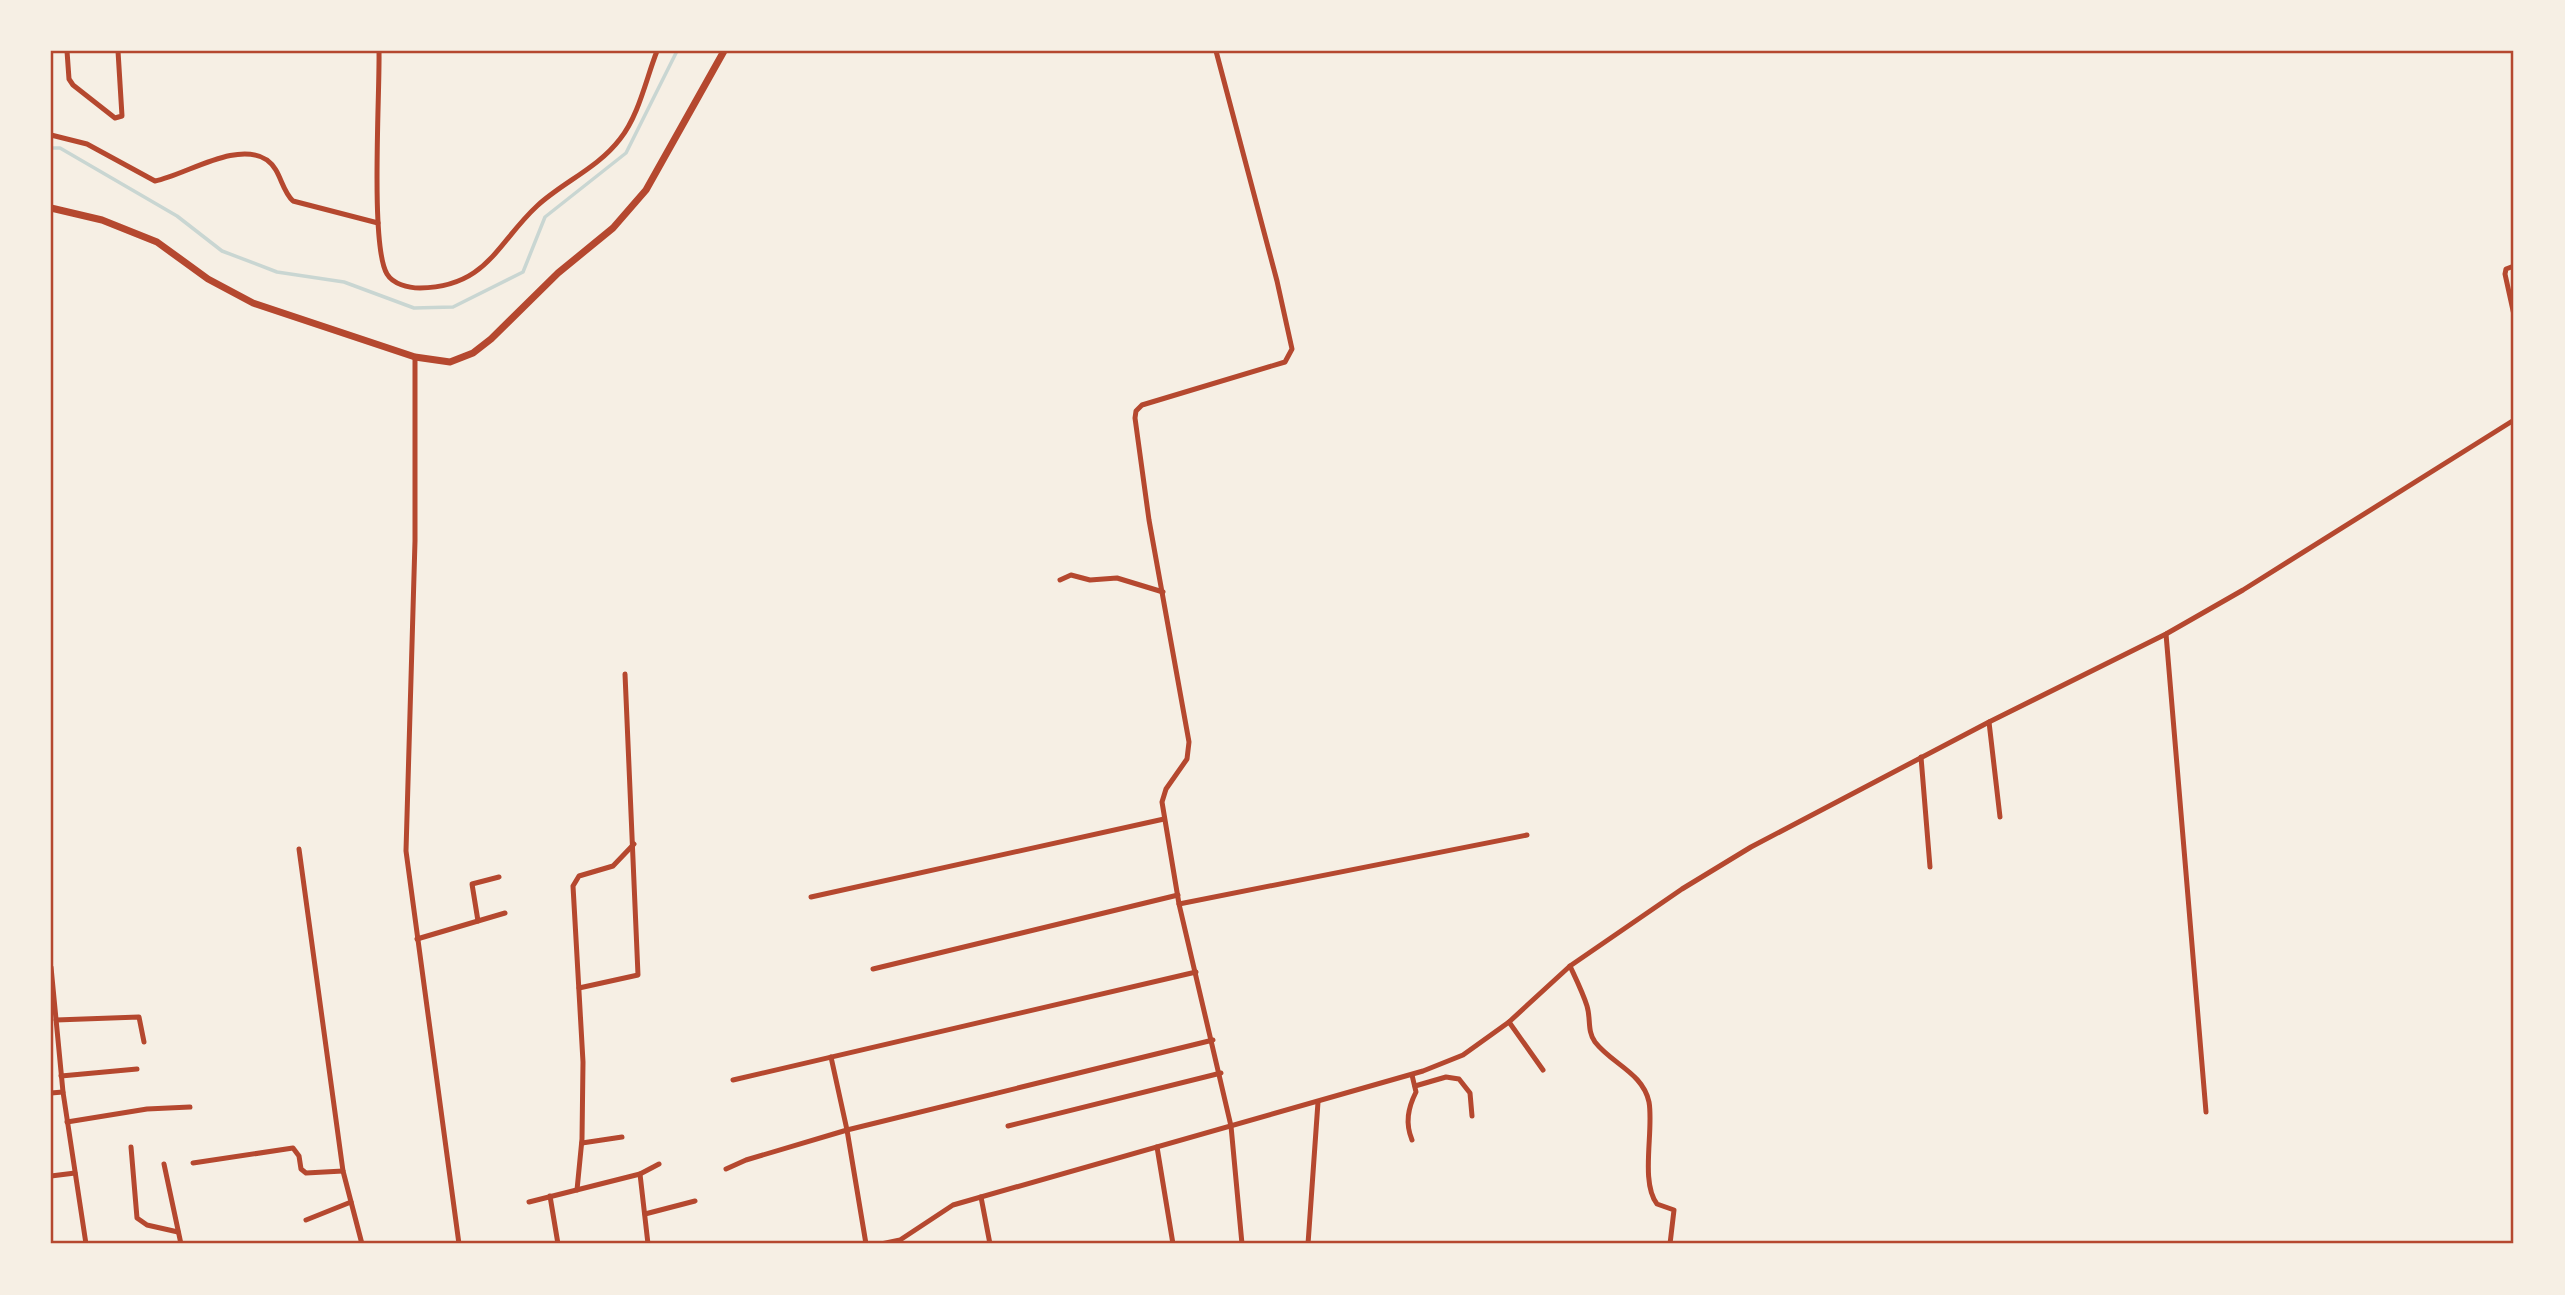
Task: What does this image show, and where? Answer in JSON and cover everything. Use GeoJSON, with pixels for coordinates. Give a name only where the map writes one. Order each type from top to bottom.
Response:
{"type":"FeatureCollection","features":[{"type":"Feature","properties":{"kind":"street"},"geometry":{"type":"LineString","coordinates":[[66,51],[69,79],[73,85],[116,118],[122,116],[123,106],[118,51]]}},
{"type":"Feature","properties":{"kind":"street"},"geometry":{"type":"LineString","coordinates":[[379,51],[378,223],[382,263],[388,276],[397,284],[434,287],[467,277],[496,257],[537,206],[592,167],[621,139],[631,121],[657,51]]}},
{"type":"Feature","properties":{"kind":"street"},"geometry":{"type":"LineString","coordinates":[[51,208],[102,220],[157,242],[208,279],[253,303],[415,357],[450,362],[473,353],[558,273],[613,228],[646,190],[724,51]]}},
{"type":"Feature","properties":{"kind":"street"},"geometry":{"type":"LineString","coordinates":[[1216,51],[1277,281],[1292,349],[1285,362],[1142,405],[1136,411],[1147,508],[1189,751],[1166,789],[1162,802],[1164,819],[1179,904],[1221,1073],[1231,1126],[1242,1244]]}},
{"type":"Feature","properties":{"kind":"street"},"geometry":{"type":"LineString","coordinates":[[51,135],[87,144],[155,181],[221,157],[251,155],[265,159],[274,168],[285,193],[293,201],[378,223]]}},
{"type":"Feature","properties":{"kind":"street"},"geometry":{"type":"LineString","coordinates":[[2514,266],[2506,269],[2505,274],[2514,315]]}},
{"type":"Feature","properties":{"kind":"street"},"geometry":{"type":"LineString","coordinates":[[415,357],[415,541],[406,851],[459,1244]]}},
{"type":"Feature","properties":{"kind":"street"},"geometry":{"type":"LineString","coordinates":[[881,1244],[900,1240],[953,1205],[1412,1075],[1463,1055],[1508,1022],[1570,966],[1682,889],[1751,847],[1989,722],[2166,634],[2244,590],[2514,420]]}},
{"type":"Feature","properties":{"kind":"street"},"geometry":{"type":"LineString","coordinates":[[1060,580],[1072,575],[1090,580],[1128,580],[1138,586],[1163,592]]}},
{"type":"Feature","properties":{"kind":"street"},"geometry":{"type":"LineString","coordinates":[[2166,634],[2206,1112]]}},
{"type":"Feature","properties":{"kind":"street"},"geometry":{"type":"LineString","coordinates":[[579,988],[638,975],[625,674]]}},
{"type":"Feature","properties":{"kind":"street"},"geometry":{"type":"LineString","coordinates":[[1989,722],[2000,817]]}},
{"type":"Feature","properties":{"kind":"street"},"geometry":{"type":"LineString","coordinates":[[1921,757],[1930,867]]}},
{"type":"Feature","properties":{"kind":"street"},"geometry":{"type":"LineString","coordinates":[[811,897],[1164,819]]}},
{"type":"Feature","properties":{"kind":"street"},"geometry":{"type":"LineString","coordinates":[[1179,904],[1527,835]]}},
{"type":"Feature","properties":{"kind":"street"},"geometry":{"type":"LineString","coordinates":[[577,1190],[582,1143],[579,988],[573,886],[579,876],[612,866],[634,844]]}},
{"type":"Feature","properties":{"kind":"street"},"geometry":{"type":"LineString","coordinates":[[299,849],[343,1171],[362,1244]]}},
{"type":"Feature","properties":{"kind":"street"},"geometry":{"type":"LineString","coordinates":[[478,921],[472,884],[499,877]]}},
{"type":"Feature","properties":{"kind":"street"},"geometry":{"type":"LineString","coordinates":[[873,969],[1178,895]]}},
{"type":"Feature","properties":{"kind":"street"},"geometry":{"type":"LineString","coordinates":[[417,939],[505,913]]}},
{"type":"Feature","properties":{"kind":"street"},"geometry":{"type":"LineString","coordinates":[[1570,966],[1588,1008],[1589,1031],[1595,1042],[1628,1070],[1643,1088],[1648,1102],[1650,1184],[1657,1204],[1674,1210],[1670,1244]]}},
{"type":"Feature","properties":{"kind":"street"},"geometry":{"type":"LineString","coordinates":[[51,967],[63,1092],[86,1244]]}},
{"type":"Feature","properties":{"kind":"street"},"geometry":{"type":"LineString","coordinates":[[733,1080],[1196,972]]}},
{"type":"Feature","properties":{"kind":"street"},"geometry":{"type":"LineString","coordinates":[[56,1020],[139,1017],[144,1042]]}},
{"type":"Feature","properties":{"kind":"street"},"geometry":{"type":"LineString","coordinates":[[1508,1022],[1544,1070]]}},
{"type":"Feature","properties":{"kind":"street"},"geometry":{"type":"LineString","coordinates":[[726,1169],[746,1160],[846,1129],[1213,1040]]}},
{"type":"Feature","properties":{"kind":"street"},"geometry":{"type":"LineString","coordinates":[[831,1057],[866,1244]]}},
{"type":"Feature","properties":{"kind":"street"},"geometry":{"type":"LineString","coordinates":[[61,1076],[137,1069]]}},
{"type":"Feature","properties":{"kind":"street"},"geometry":{"type":"LineString","coordinates":[[1008,1126],[1221,1073]]}},
{"type":"Feature","properties":{"kind":"street"},"geometry":{"type":"LineString","coordinates":[[1412,1075],[1415,1086],[1409,1104],[1408,1127],[1412,1140]]}},
{"type":"Feature","properties":{"kind":"street"},"geometry":{"type":"LineString","coordinates":[[1415,1086],[1446,1077],[1459,1079],[1470,1093],[1472,1116]]}},
{"type":"Feature","properties":{"kind":"street"},"geometry":{"type":"LineString","coordinates":[[51,1093],[63,1092]]}},
{"type":"Feature","properties":{"kind":"street"},"geometry":{"type":"LineString","coordinates":[[1308,1244],[1318,1102]]}},
{"type":"Feature","properties":{"kind":"street"},"geometry":{"type":"LineString","coordinates":[[67,1122],[147,1109],[190,1107]]}},
{"type":"Feature","properties":{"kind":"street"},"geometry":{"type":"LineString","coordinates":[[582,1143],[622,1137]]}},
{"type":"Feature","properties":{"kind":"street"},"geometry":{"type":"LineString","coordinates":[[131,1147],[137,1218],[147,1225],[178,1232]]}},
{"type":"Feature","properties":{"kind":"street"},"geometry":{"type":"LineString","coordinates":[[1157,1147],[1173,1244]]}},
{"type":"Feature","properties":{"kind":"street"},"geometry":{"type":"LineString","coordinates":[[193,1163],[293,1148],[299,1156],[301,1169],[306,1173],[343,1171]]}},
{"type":"Feature","properties":{"kind":"street"},"geometry":{"type":"LineString","coordinates":[[164,1164],[181,1244]]}},
{"type":"Feature","properties":{"kind":"street"},"geometry":{"type":"LineString","coordinates":[[529,1202],[640,1174],[659,1164]]}},
{"type":"Feature","properties":{"kind":"street"},"geometry":{"type":"LineString","coordinates":[[51,1176],[75,1173]]}},
{"type":"Feature","properties":{"kind":"street"},"geometry":{"type":"LineString","coordinates":[[640,1174],[648,1244]]}},
{"type":"Feature","properties":{"kind":"street"},"geometry":{"type":"LineString","coordinates":[[550,1196],[558,1244]]}},
{"type":"Feature","properties":{"kind":"street"},"geometry":{"type":"LineString","coordinates":[[981,1197],[990,1244]]}},
{"type":"Feature","properties":{"kind":"street"},"geometry":{"type":"LineString","coordinates":[[645,1214],[695,1201]]}},
{"type":"Feature","properties":{"kind":"street"},"geometry":{"type":"LineString","coordinates":[[306,1220],[351,1202]]}},
{"type":"Feature","properties":{"kind":"waterway"},"geometry":{"type":"LineString","coordinates":[[51,148],[60,148],[177,216],[222,251],[277,272],[344,282],[414,308],[453,307],[523,272],[545,217],[626,153],[677,51]]}}]}
